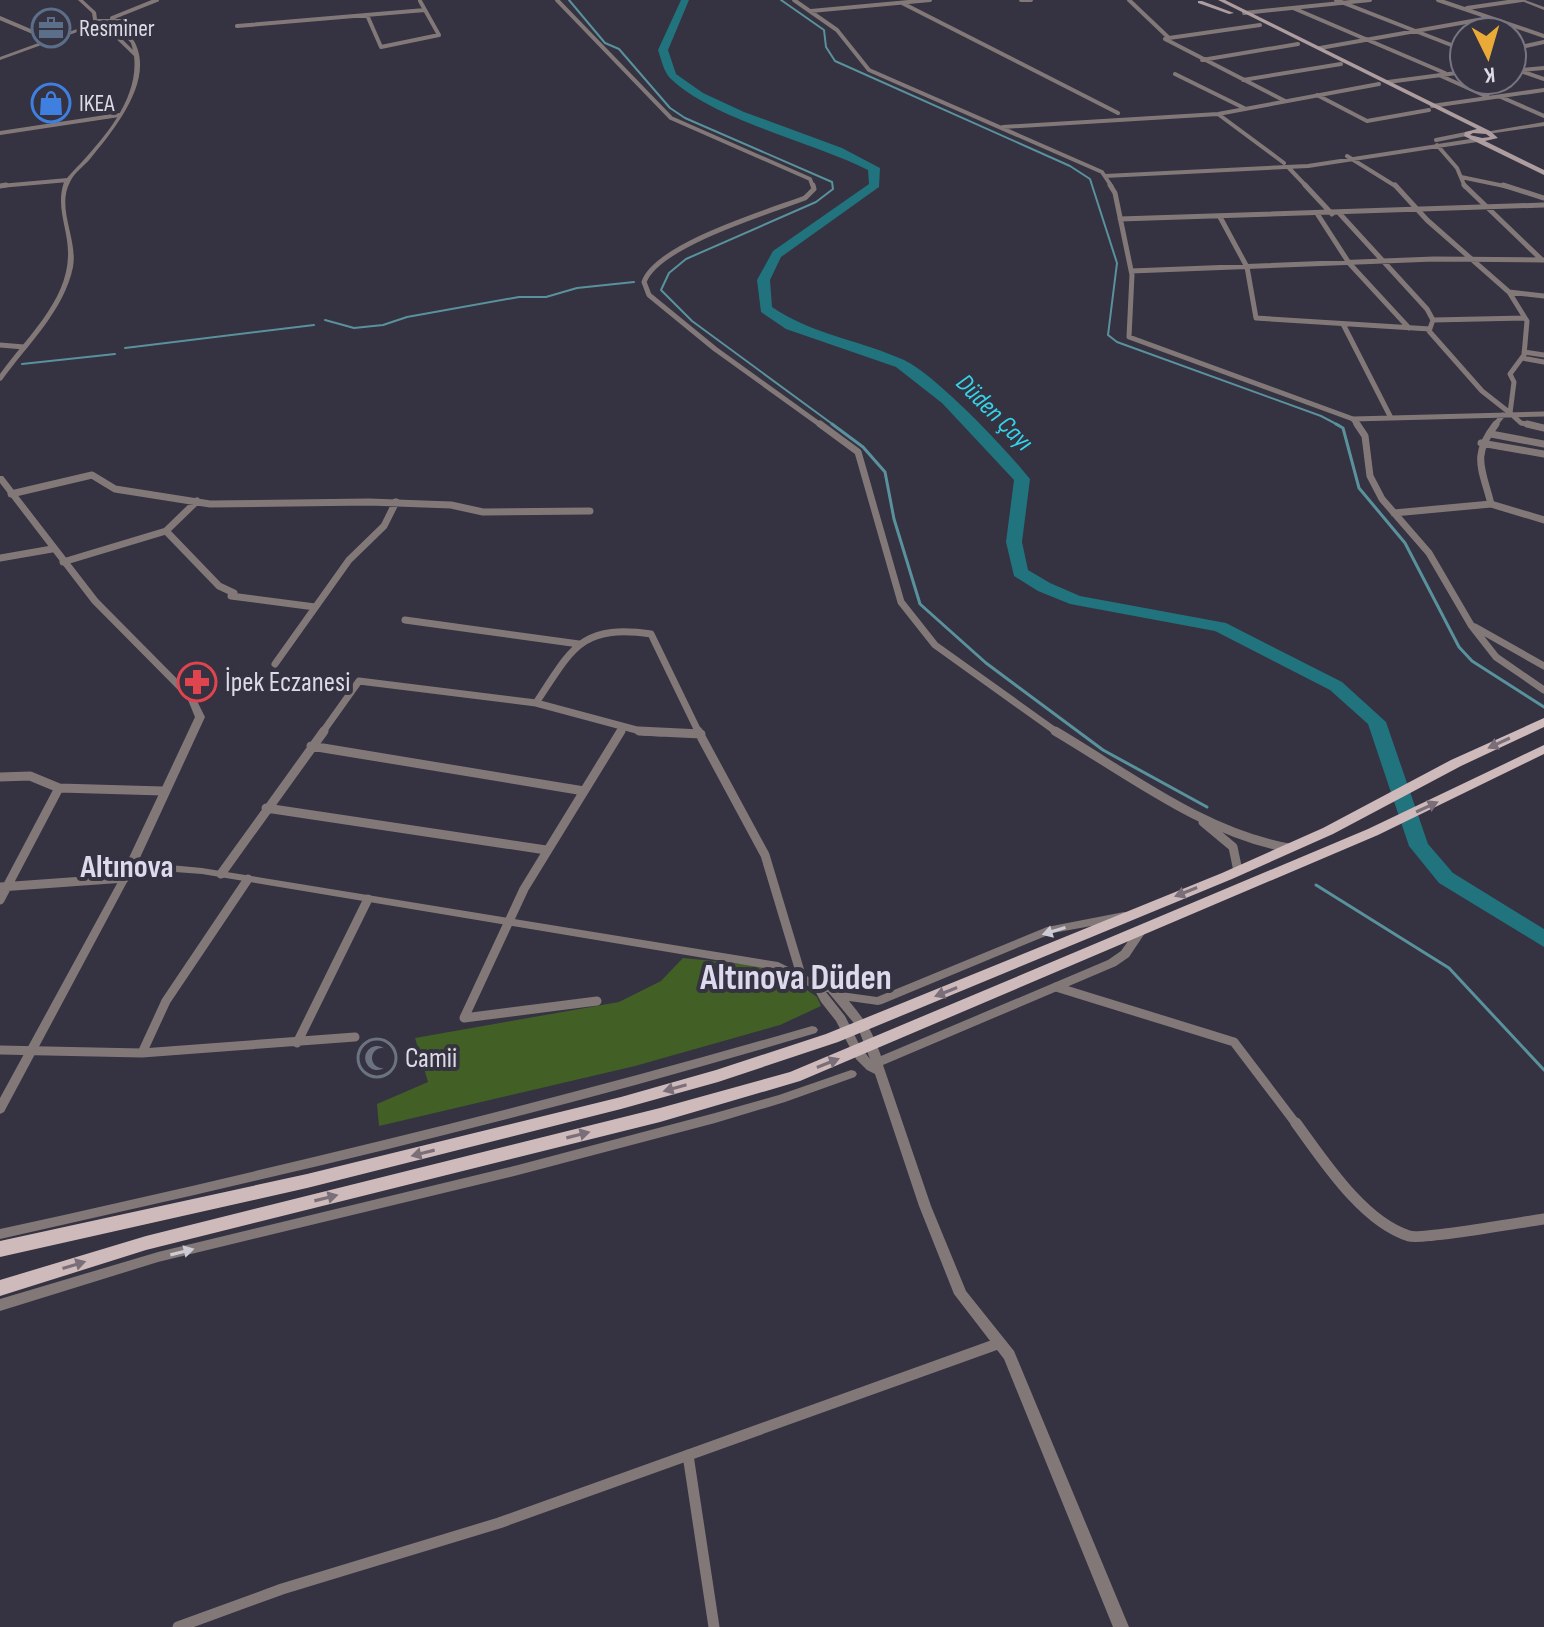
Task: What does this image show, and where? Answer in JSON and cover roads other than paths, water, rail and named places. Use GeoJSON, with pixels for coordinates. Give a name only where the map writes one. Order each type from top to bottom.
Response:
{"type":"FeatureCollection","features":[{"type":"Feature","properties":{"kind":"main road"},"geometry":{"type":"LineString","coordinates":[[1197,1],[1220,0],[1320,48],[1388,82],[1477,140],[1544,170]]}},
{"type":"Feature","properties":{"kind":"main road"},"geometry":{"type":"LineString","coordinates":[[1197,1],[1260,25],[1379,84],[1491,134],[1544,170]]}},
{"type":"Feature","properties":{"kind":"main road"},"geometry":{"type":"LineString","coordinates":[[1466,134],[1473,131],[1491,134]]}},
{"type":"Feature","properties":{"kind":"main road"},"geometry":{"type":"LineString","coordinates":[[1477,140],[1491,134]]}},
{"type":"Feature","properties":{"kind":"main road"},"geometry":{"type":"LineString","coordinates":[[0,1249],[307,1181],[718,1076],[846,1033],[1238,871],[1543,723]]}},
{"type":"Feature","properties":{"kind":"main road"},"geometry":{"type":"LineString","coordinates":[[0,1288],[146,1243],[794,1077],[1373,832],[1544,749]]}},
{"type":"Feature","properties":{"kind":"street"},"geometry":{"type":"LineString","coordinates":[[80,0],[94,13],[96,25],[104,26],[135,55]]}},
{"type":"Feature","properties":{"kind":"street"},"geometry":{"type":"LineString","coordinates":[[89,0],[111,18],[122,22]]}},
{"type":"Feature","properties":{"kind":"street"},"geometry":{"type":"LineString","coordinates":[[0,58],[47,38],[157,0]]}},
{"type":"Feature","properties":{"kind":"street"},"geometry":{"type":"LineString","coordinates":[[557,0],[671,118],[810,179],[814,189],[805,198],[689,244],[661,260],[645,278],[649,295],[715,349],[858,452],[901,602],[935,645],[1039,721],[1183,807],[1228,830],[1266,844],[1289,848]]}},
{"type":"Feature","properties":{"kind":"street"},"geometry":{"type":"LineString","coordinates":[[794,0],[837,30],[869,70],[1103,174],[1354,160],[1477,140]]}},
{"type":"Feature","properties":{"kind":"street"},"geometry":{"type":"LineString","coordinates":[[810,11],[930,0]]}},
{"type":"Feature","properties":{"kind":"street"},"geometry":{"type":"LineString","coordinates":[[1021,0],[1031,0]]}},
{"type":"Feature","properties":{"kind":"street"},"geometry":{"type":"LineString","coordinates":[[1129,0],[1169,38]]}},
{"type":"Feature","properties":{"kind":"street"},"geometry":{"type":"LineString","coordinates":[[1336,0],[1448,44]]}},
{"type":"Feature","properties":{"kind":"street"},"geometry":{"type":"LineString","coordinates":[[1244,13],[1370,0]]}},
{"type":"Feature","properties":{"kind":"street"},"geometry":{"type":"LineString","coordinates":[[1438,0],[1483,16]]}},
{"type":"Feature","properties":{"kind":"street"},"geometry":{"type":"LineString","coordinates":[[1462,9],[1521,0],[1544,8]]}},
{"type":"Feature","properties":{"kind":"street"},"geometry":{"type":"LineString","coordinates":[[1530,0],[1544,8]]}},
{"type":"Feature","properties":{"kind":"street"},"geometry":{"type":"LineString","coordinates":[[367,15],[381,47],[439,35],[420,1]]}},
{"type":"Feature","properties":{"kind":"street"},"geometry":{"type":"LineString","coordinates":[[902,3],[1118,113]]}},
{"type":"Feature","properties":{"kind":"street"},"geometry":{"type":"LineString","coordinates":[[0,58],[79,30],[122,22],[148,4]]}},
{"type":"Feature","properties":{"kind":"street"},"geometry":{"type":"LineString","coordinates":[[1293,8],[1445,73]]}},
{"type":"Feature","properties":{"kind":"street"},"geometry":{"type":"LineString","coordinates":[[237,26],[425,10]]}},
{"type":"Feature","properties":{"kind":"street"},"geometry":{"type":"LineString","coordinates":[[0,18],[47,38]]}},
{"type":"Feature","properties":{"kind":"street"},"geometry":{"type":"LineString","coordinates":[[0,379],[54,305],[69,272],[72,238],[62,199],[68,180],[119,115],[138,69],[134,45],[122,31],[122,22]]}},
{"type":"Feature","properties":{"kind":"street"},"geometry":{"type":"LineString","coordinates":[[1260,25],[1165,39],[1286,101]]}},
{"type":"Feature","properties":{"kind":"street"},"geometry":{"type":"LineString","coordinates":[[1320,48],[1448,25]]}},
{"type":"Feature","properties":{"kind":"street"},"geometry":{"type":"LineString","coordinates":[[1202,60],[1298,44]]}},
{"type":"Feature","properties":{"kind":"street"},"geometry":{"type":"LineString","coordinates":[[1242,80],[1341,64]]}},
{"type":"Feature","properties":{"kind":"street"},"geometry":{"type":"LineString","coordinates":[[1388,82],[1448,73]]}},
{"type":"Feature","properties":{"kind":"street"},"geometry":{"type":"LineString","coordinates":[[1175,74],[1245,108]]}},
{"type":"Feature","properties":{"kind":"street"},"geometry":{"type":"LineString","coordinates":[[1438,74],[1489,98]]}},
{"type":"Feature","properties":{"kind":"street"},"geometry":{"type":"LineString","coordinates":[[999,127],[1218,114],[1379,84]]}},
{"type":"Feature","properties":{"kind":"street"},"geometry":{"type":"LineString","coordinates":[[1317,95],[1367,121],[1499,96],[1544,116]]}},
{"type":"Feature","properties":{"kind":"street"},"geometry":{"type":"LineString","coordinates":[[1218,114],[1286,165],[1383,261],[1427,309],[1433,320],[1430,329]]}},
{"type":"Feature","properties":{"kind":"street"},"geometry":{"type":"LineString","coordinates":[[0,133],[119,115]]}},
{"type":"Feature","properties":{"kind":"street"},"geometry":{"type":"LineString","coordinates":[[1491,134],[1544,124]]}},
{"type":"Feature","properties":{"kind":"street"},"geometry":{"type":"LineString","coordinates":[[1286,165],[1466,134]]}},
{"type":"Feature","properties":{"kind":"street"},"geometry":{"type":"LineString","coordinates":[[1437,145],[1461,177],[1466,189],[1543,260]]}},
{"type":"Feature","properties":{"kind":"street"},"geometry":{"type":"LineString","coordinates":[[1347,156],[1396,186],[1418,211],[1509,292],[1525,318],[1523,355],[1510,374],[1514,382],[1508,415],[1481,443],[1480,469],[1491,504]]}},
{"type":"Feature","properties":{"kind":"street"},"geometry":{"type":"LineString","coordinates":[[1103,174],[1115,193],[1131,271],[1129,337],[1353,419],[1544,414]]}},
{"type":"Feature","properties":{"kind":"street"},"geometry":{"type":"LineString","coordinates":[[1461,177],[1544,198]]}},
{"type":"Feature","properties":{"kind":"street"},"geometry":{"type":"LineString","coordinates":[[0,186],[68,180]]}},
{"type":"Feature","properties":{"kind":"street"},"geometry":{"type":"LineString","coordinates":[[1120,219],[1318,215],[1544,205]]}},
{"type":"Feature","properties":{"kind":"street"},"geometry":{"type":"LineString","coordinates":[[1318,215],[1349,263],[1409,328]]}},
{"type":"Feature","properties":{"kind":"street"},"geometry":{"type":"LineString","coordinates":[[1220,217],[1247,267],[1256,318],[1430,329],[1482,391],[1508,415],[1521,423],[1544,428]]}},
{"type":"Feature","properties":{"kind":"street"},"geometry":{"type":"LineString","coordinates":[[1131,271],[1383,261],[1543,260]]}},
{"type":"Feature","properties":{"kind":"street"},"geometry":{"type":"LineString","coordinates":[[1509,292],[1544,296]]}},
{"type":"Feature","properties":{"kind":"street"},"geometry":{"type":"LineString","coordinates":[[1433,320],[1525,318]]}},
{"type":"Feature","properties":{"kind":"street"},"geometry":{"type":"LineString","coordinates":[[1343,324],[1391,418]]}},
{"type":"Feature","properties":{"kind":"street"},"geometry":{"type":"LineString","coordinates":[[0,345],[24,347]]}},
{"type":"Feature","properties":{"kind":"street"},"geometry":{"type":"LineString","coordinates":[[1523,355],[1544,355]]}},
{"type":"Feature","properties":{"kind":"street"},"geometry":{"type":"LineString","coordinates":[[1523,355],[1544,362]]}},
{"type":"Feature","properties":{"kind":"street"},"geometry":{"type":"LineString","coordinates":[[1353,419],[1365,436],[1370,476],[1382,499],[1429,553],[1471,625],[1496,657],[1544,690]]}},
{"type":"Feature","properties":{"kind":"street"},"geometry":{"type":"LineString","coordinates":[[1491,434],[1544,444]]}},
{"type":"Feature","properties":{"kind":"street"},"geometry":{"type":"LineString","coordinates":[[1481,443],[1544,454]]}},
{"type":"Feature","properties":{"kind":"street"},"geometry":{"type":"LineString","coordinates":[[11,494],[92,475],[115,489],[197,501],[282,505],[396,502],[451,505],[483,512],[590,511]]}},
{"type":"Feature","properties":{"kind":"street"},"geometry":{"type":"LineString","coordinates":[[0,478],[95,601],[192,699],[200,717],[125,878],[0,1109]]}},
{"type":"Feature","properties":{"kind":"street"},"geometry":{"type":"LineString","coordinates":[[63,562],[166,531],[197,501]]}},
{"type":"Feature","properties":{"kind":"street"},"geometry":{"type":"LineString","coordinates":[[275,664],[349,560],[384,526],[396,502]]}},
{"type":"Feature","properties":{"kind":"street"},"geometry":{"type":"LineString","coordinates":[[1394,513],[1491,504],[1544,520]]}},
{"type":"Feature","properties":{"kind":"street"},"geometry":{"type":"LineString","coordinates":[[166,531],[219,586],[232,594],[315,607]]}},
{"type":"Feature","properties":{"kind":"street"},"geometry":{"type":"LineString","coordinates":[[0,558],[52,549]]}},
{"type":"Feature","properties":{"kind":"street"},"geometry":{"type":"LineString","coordinates":[[405,620],[579,644]]}},
{"type":"Feature","properties":{"kind":"street"},"geometry":{"type":"LineString","coordinates":[[1471,625],[1544,665]]}},
{"type":"Feature","properties":{"kind":"street"},"geometry":{"type":"LineString","coordinates":[[536,703],[589,635],[605,629],[651,634],[681,700],[765,855],[802,978]]}},
{"type":"Feature","properties":{"kind":"street"},"geometry":{"type":"LineString","coordinates":[[221,874],[359,681],[536,703],[622,729],[671,735],[701,734]]}},
{"type":"Feature","properties":{"kind":"street"},"geometry":{"type":"LineString","coordinates":[[597,1001],[464,1018],[507,921],[546,850],[622,729]]}},
{"type":"Feature","properties":{"kind":"street"},"geometry":{"type":"LineString","coordinates":[[311,746],[584,791]]}},
{"type":"Feature","properties":{"kind":"street"},"geometry":{"type":"LineString","coordinates":[[0,777],[30,776],[59,788],[163,791]]}},
{"type":"Feature","properties":{"kind":"street"},"geometry":{"type":"LineString","coordinates":[[0,900],[4,887],[59,788]]}},
{"type":"Feature","properties":{"kind":"street"},"geometry":{"type":"LineString","coordinates":[[1183,807],[1230,844],[1239,855],[1238,871]]}},
{"type":"Feature","properties":{"kind":"street"},"geometry":{"type":"LineString","coordinates":[[266,808],[546,850]]}},
{"type":"Feature","properties":{"kind":"street"},"geometry":{"type":"LineString","coordinates":[[129,865],[221,874],[778,966],[819,987],[831,988],[840,996],[863,1026],[864,1048]]}},
{"type":"Feature","properties":{"kind":"street"},"geometry":{"type":"LineString","coordinates":[[4,887],[125,878]]}},
{"type":"Feature","properties":{"kind":"street"},"geometry":{"type":"LineString","coordinates":[[142,1053],[166,1001],[248,879]]}},
{"type":"Feature","properties":{"kind":"street"},"geometry":{"type":"LineString","coordinates":[[297,1043],[368,899]]}},
{"type":"Feature","properties":{"kind":"street"},"geometry":{"type":"LineString","coordinates":[[840,996],[878,1001],[1051,930],[1130,915]]}},
{"type":"Feature","properties":{"kind":"street"},"geometry":{"type":"LineString","coordinates":[[879,1066],[1112,963],[1125,954],[1140,933]]}},
{"type":"Feature","properties":{"kind":"street"},"geometry":{"type":"LineString","coordinates":[[819,987],[846,1033],[879,1066],[925,1206],[961,1294],[1009,1355],[1121,1627]]}},
{"type":"Feature","properties":{"kind":"street"},"geometry":{"type":"LineString","coordinates":[[1056,987],[1234,1042],[1348,1192],[1372,1214],[1410,1237],[1544,1219]]}},
{"type":"Feature","properties":{"kind":"street"},"geometry":{"type":"LineString","coordinates":[[0,1234],[131,1206],[684,1068],[812,1030]]}},
{"type":"Feature","properties":{"kind":"street"},"geometry":{"type":"LineString","coordinates":[[0,1050],[142,1053],[355,1037]]}},
{"type":"Feature","properties":{"kind":"street"},"geometry":{"type":"LineString","coordinates":[[684,1068],[718,1076]]}},
{"type":"Feature","properties":{"kind":"street"},"geometry":{"type":"LineString","coordinates":[[0,1305],[158,1257],[518,1170],[715,1118],[851,1074]]}},
{"type":"Feature","properties":{"kind":"street"},"geometry":{"type":"LineString","coordinates":[[715,1118],[738,1093]]}},
{"type":"Feature","properties":{"kind":"street"},"geometry":{"type":"LineString","coordinates":[[178,1627],[282,1589],[499,1523],[1000,1343]]}},
{"type":"Feature","properties":{"kind":"street"},"geometry":{"type":"LineString","coordinates":[[688,1455],[714,1627]]}},
{"type":"Feature","properties":{"kind":"waterway"},"geometry":{"type":"LineString","coordinates":[[569,0],[605,43],[619,49],[670,108],[685,118],[832,182],[833,189],[816,202],[686,259],[669,273],[661,290],[692,321],[835,426]]}},
{"type":"Feature","properties":{"kind":"waterway","name":"Düden Çayı"},"geometry":{"type":"LineString","coordinates":[[685,0],[663,50],[672,75],[699,95],[740,114],[838,150],[874,168],[875,185],[777,254],[763,280],[766,309],[791,326],[901,364],[947,400],[1022,479],[1014,542],[1020,572],[1044,587],[1076,600],[1220,627],[1336,686],[1377,722],[1419,846],[1446,878],[1544,939]]}},
{"type":"Feature","properties":{"kind":"waterway"},"geometry":{"type":"LineString","coordinates":[[781,0],[824,30],[826,47],[835,61],[1070,166],[1090,179],[1117,263],[1108,335],[1117,342],[1321,416],[1340,426]]}},
{"type":"Feature","properties":{"kind":"waterway"},"geometry":{"type":"LineString","coordinates":[[325,320],[354,328],[383,325],[407,317],[519,297],[546,297],[577,288],[634,282]]}},
{"type":"Feature","properties":{"kind":"waterway"},"geometry":{"type":"LineString","coordinates":[[125,348],[314,325]]}},
{"type":"Feature","properties":{"kind":"waterway"},"geometry":{"type":"LineString","coordinates":[[22,364],[115,354]]}},
{"type":"Feature","properties":{"kind":"waterway"},"geometry":{"type":"LineString","coordinates":[[832,424],[863,447],[885,472],[894,519],[920,604],[986,663],[1103,750],[1207,807]]}},
{"type":"Feature","properties":{"kind":"waterway"},"geometry":{"type":"LineString","coordinates":[[1336,424],[1343,428],[1359,488],[1405,543],[1459,647],[1472,661],[1544,707]]}},
{"type":"Feature","properties":{"kind":"waterway"},"geometry":{"type":"LineString","coordinates":[[1316,885],[1449,968],[1544,1070]]}},
{"type":"Feature","properties":{"kind":"place","name":"Resminer"},"geometry":{"type":"Point","coordinates":[51,28]}},
{"type":"Feature","properties":{"kind":"place","name":"IKEA"},"geometry":{"type":"Point","coordinates":[51,103]}},
{"type":"Feature","properties":{"kind":"place","name":"İpek Eczanesi"},"geometry":{"type":"Point","coordinates":[197,682]}},
{"type":"Feature","properties":{"kind":"place","name":"Camii"},"geometry":{"type":"Point","coordinates":[377,1058]}},
{"type":"Feature","properties":{"kind":"district","name":"Altınova"},"geometry":{"type":"Point","coordinates":[127,867]}},
{"type":"Feature","properties":{"kind":"district","name":"Altınova Düden"},"geometry":{"type":"Point","coordinates":[796,978]}}]}
